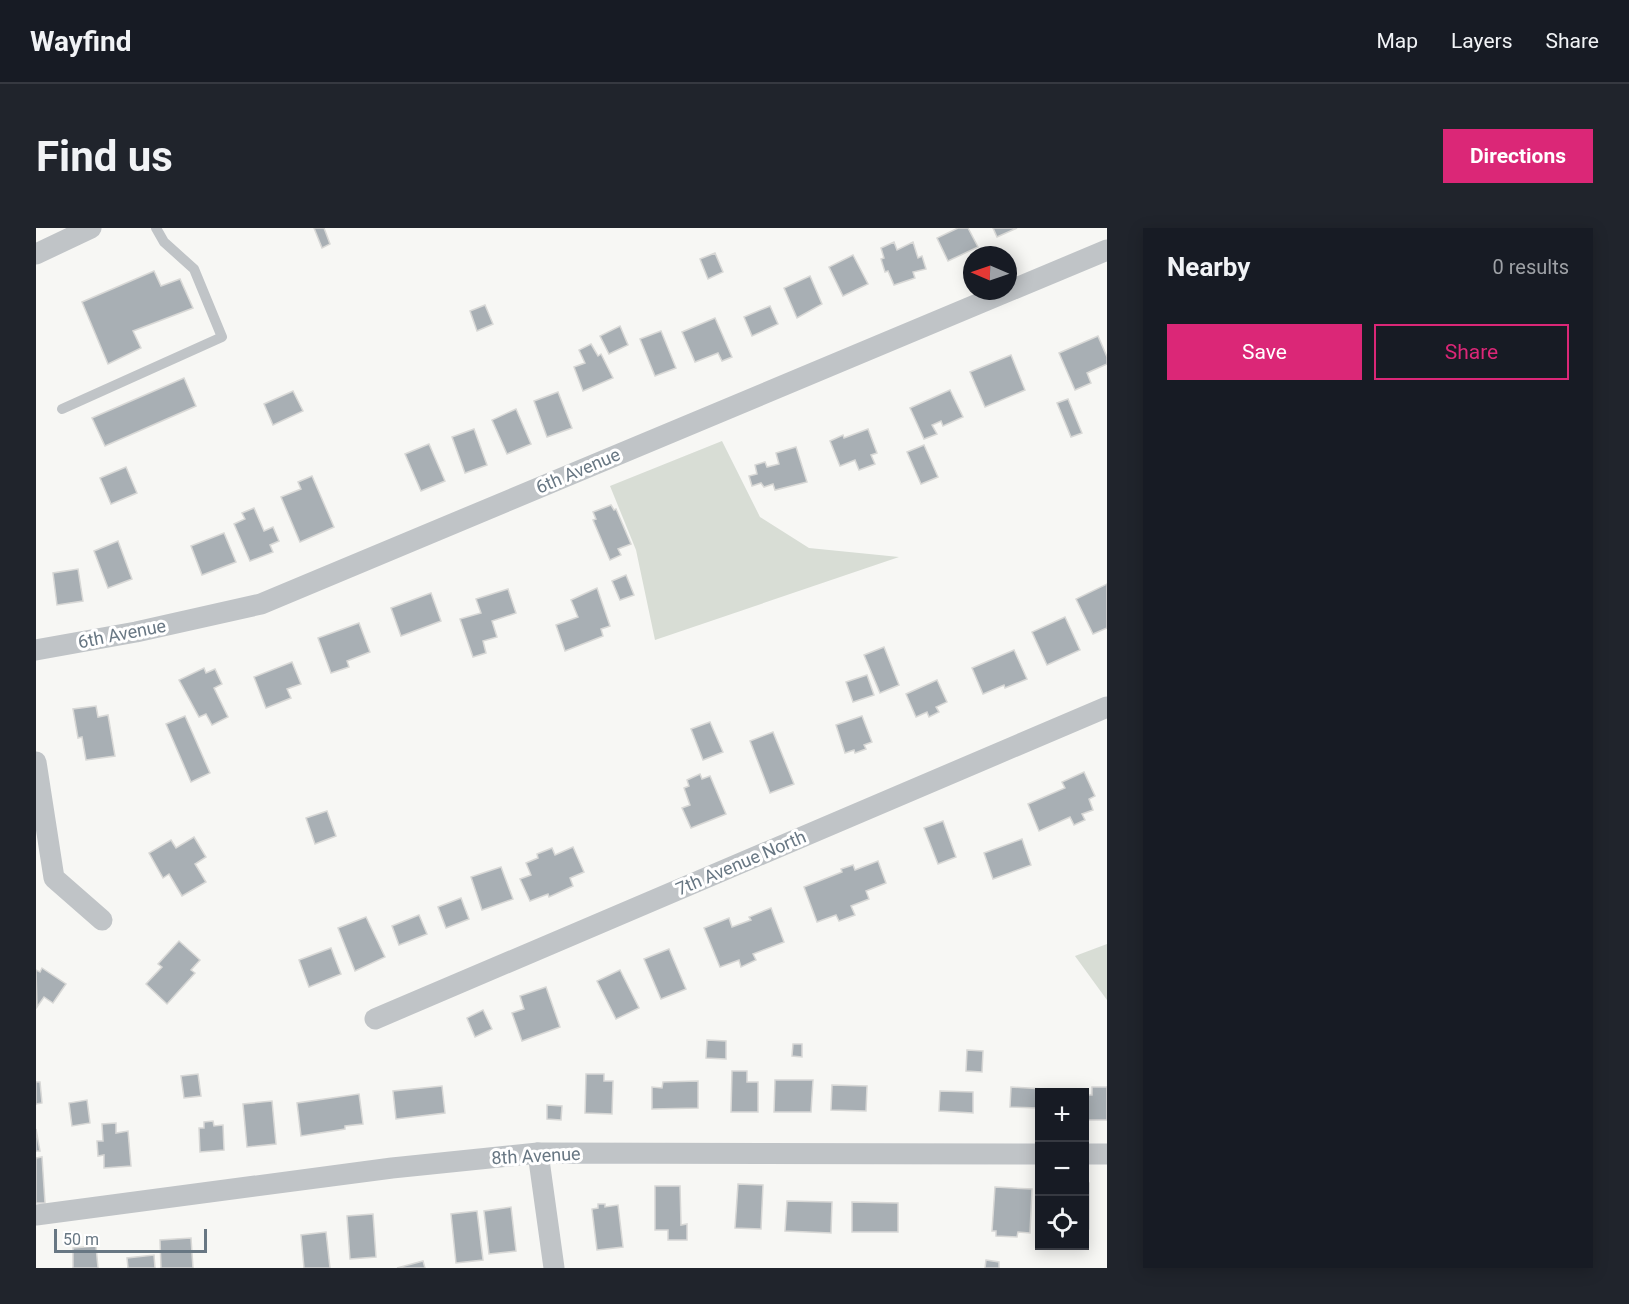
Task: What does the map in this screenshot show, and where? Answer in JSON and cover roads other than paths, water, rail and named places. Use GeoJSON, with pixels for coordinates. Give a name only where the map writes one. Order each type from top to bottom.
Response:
{"type":"FeatureCollection","features":[{"type":"Feature","properties":{"kind":"street"},"geometry":{"type":"LineString","coordinates":[[36,254],[91,228]]}},
{"type":"Feature","properties":{"kind":"street","name":"6th Avenue"},"geometry":{"type":"LineString","coordinates":[[36,650],[136,632],[261,604],[1107,250]]}},
{"type":"Feature","properties":{"kind":"street","name":"7th Avenue North"},"geometry":{"type":"LineString","coordinates":[[375,1019],[1107,707]]}},
{"type":"Feature","properties":{"kind":"street"},"geometry":{"type":"LineString","coordinates":[[36,762],[54,878],[102,920]]}},
{"type":"Feature","properties":{"kind":"street"},"geometry":{"type":"LineString","coordinates":[[538,1153],[554,1268]]}},
{"type":"Feature","properties":{"kind":"street","name":"8th Avenue"},"geometry":{"type":"LineString","coordinates":[[36,1215],[392,1168],[538,1153],[1035,1154]]}},
{"type":"Feature","properties":{"kind":"street"},"geometry":{"type":"LineString","coordinates":[[1089,1154],[1107,1154]]}},
{"type":"Feature","properties":{"kind":"lane"},"geometry":{"type":"LineString","coordinates":[[62,409],[222,337],[194,269],[164,242],[156,228]]}}]}
